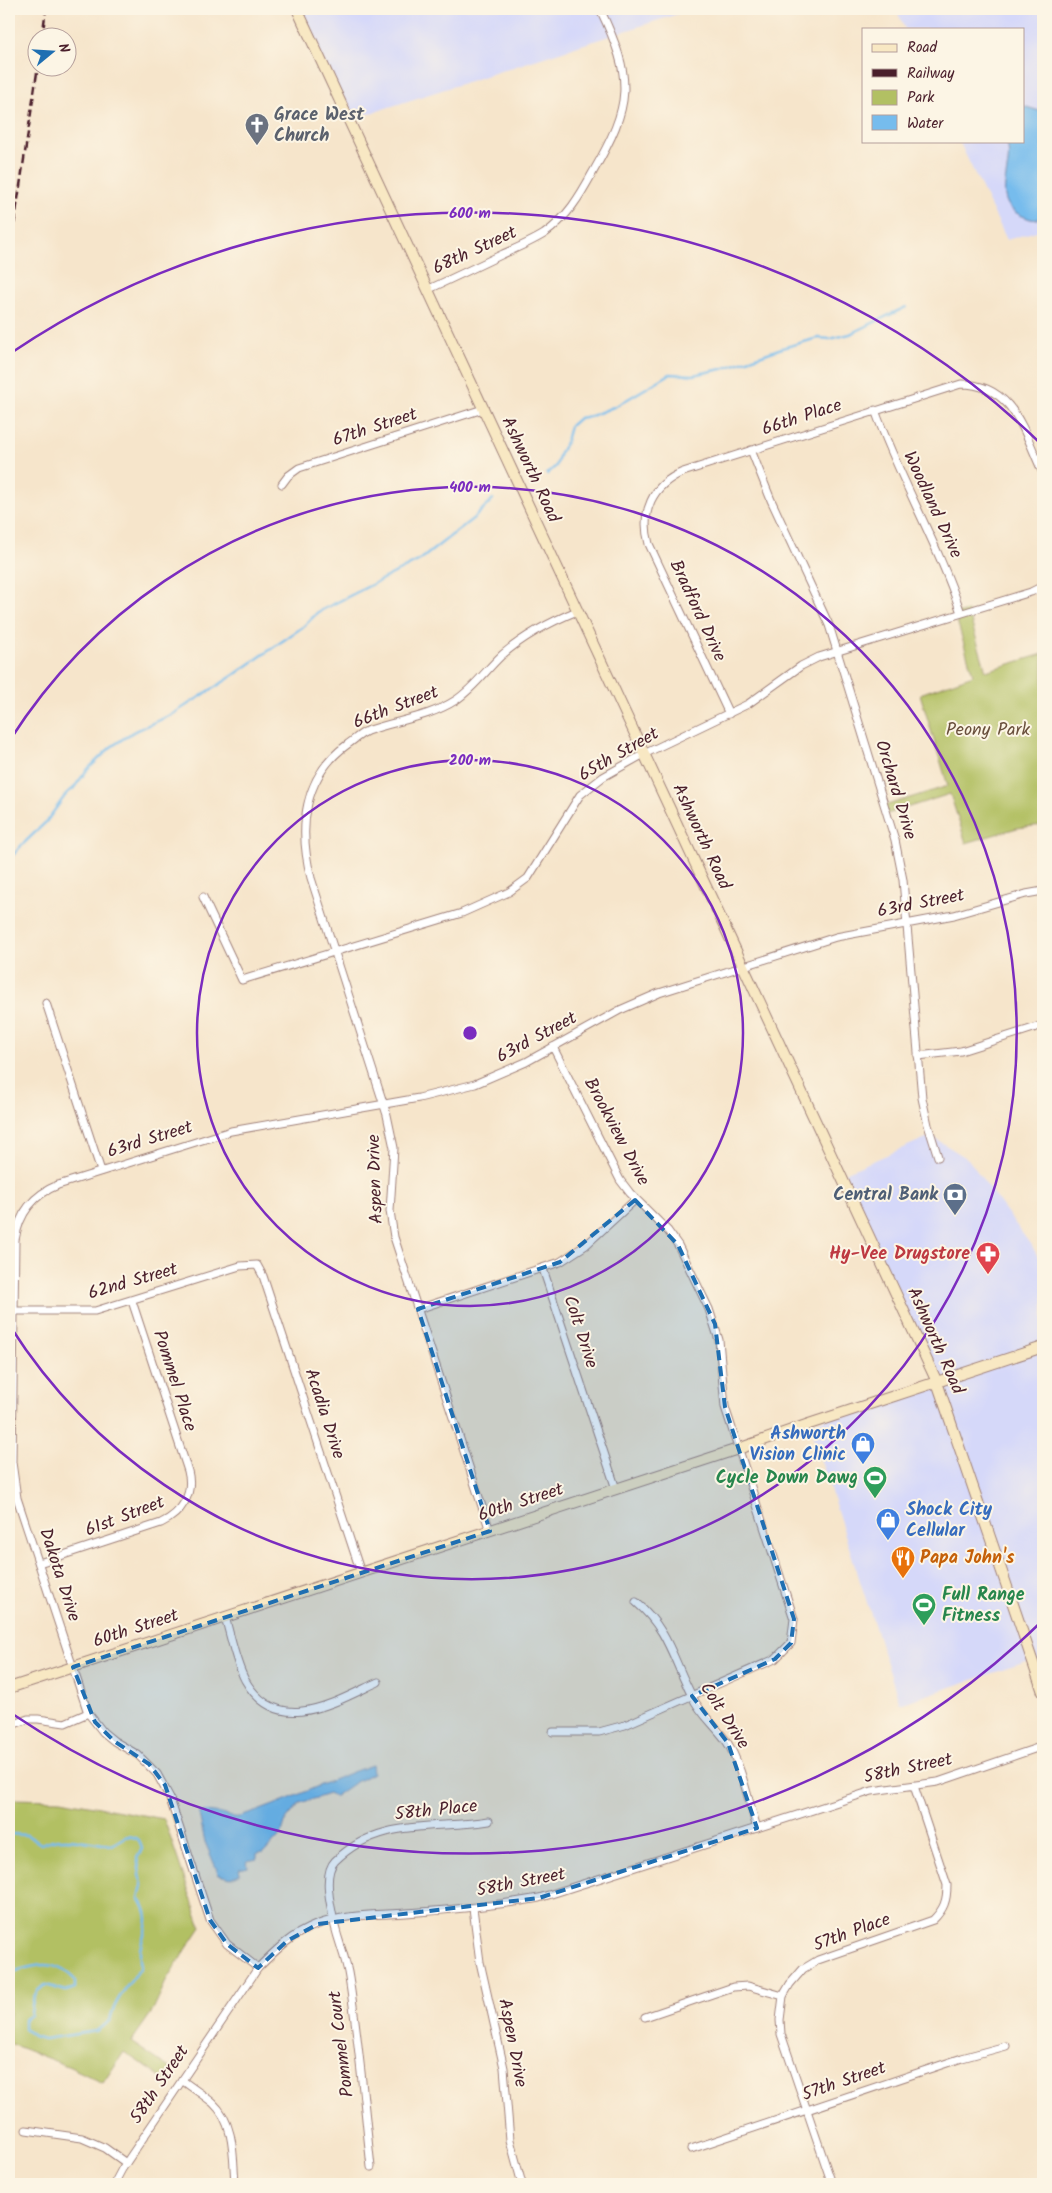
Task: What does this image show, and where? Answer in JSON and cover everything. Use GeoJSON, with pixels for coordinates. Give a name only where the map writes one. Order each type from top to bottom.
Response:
{"type":"FeatureCollection","features":[{"type":"Feature","properties":{"kind":"main road","name":"Ashworth Road"},"geometry":{"type":"LineString","coordinates":[[297,9],[937,1382],[1043,1692]]}},
{"type":"Feature","properties":{"kind":"main road","name":"60th Street"},"geometry":{"type":"LineString","coordinates":[[9,1688],[1043,1347]]}},
{"type":"Feature","properties":{"kind":"street","name":"68th Street"},"geometry":{"type":"LineString","coordinates":[[427,290],[529,242],[557,224],[580,195],[609,145],[624,106],[623,70],[612,35],[600,9]]}},
{"type":"Feature","properties":{"kind":"street","name":"66th Place"},"geometry":{"type":"LineString","coordinates":[[645,519],[650,501],[656,491],[672,476],[961,384],[973,384],[992,390],[1004,398],[1011,406],[1043,473]]}},
{"type":"Feature","properties":{"kind":"street","name":"67th Street"},"geometry":{"type":"LineString","coordinates":[[282,484],[288,476],[299,468],[483,408]]}},
{"type":"Feature","properties":{"kind":"street","name":"Woodland Drive"},"geometry":{"type":"LineString","coordinates":[[875,410],[895,461],[943,564],[961,613]]}},
{"type":"Feature","properties":{"kind":"street","name":"Orchard Drive"},"geometry":{"type":"LineString","coordinates":[[751,450],[771,500],[829,625],[896,846],[903,880],[924,1113],[938,1157]]}},
{"type":"Feature","properties":{"kind":"street","name":"Bradford Drive"},"geometry":{"type":"LineString","coordinates":[[645,519],[649,544],[729,714]]}},
{"type":"Feature","properties":{"kind":"street","name":"65th Street"},"geometry":{"type":"LineString","coordinates":[[203,897],[242,980],[462,913],[509,892],[528,878],[580,795],[603,777],[644,754],[748,704],[800,666],[837,650],[1030,592],[1043,586]]}},
{"type":"Feature","properties":{"kind":"street","name":"66th Street"},"geometry":{"type":"LineString","coordinates":[[304,824],[312,787],[321,771],[339,750],[364,732],[397,721],[427,715],[447,705],[465,694],[502,655],[528,634],[577,611]]}},
{"type":"Feature","properties":{"kind":"street","name":"Aspen Drive"},"geometry":{"type":"LineString","coordinates":[[304,824],[305,853],[384,1104],[394,1148],[390,1211],[394,1237],[490,1530]]}},
{"type":"Feature","properties":{"kind":"street","name":"63rd Street"},"geometry":{"type":"LineString","coordinates":[[39,1195],[58,1185],[231,1131],[419,1098],[475,1084],[501,1074],[638,1001],[836,937],[954,915],[1026,894],[1043,891]]}},
{"type":"Feature","properties":{"kind":"street"},"geometry":{"type":"LineString","coordinates":[[46,1003],[101,1171]]}},
{"type":"Feature","properties":{"kind":"street"},"geometry":{"type":"LineString","coordinates":[[918,1056],[961,1051],[1043,1025]]}},
{"type":"Feature","properties":{"kind":"street","name":"Brookview Drive"},"geometry":{"type":"LineString","coordinates":[[553,1047],[585,1107],[612,1165],[635,1200],[655,1218],[678,1245],[709,1309],[720,1340],[725,1407],[794,1619],[792,1643],[775,1659],[765,1664],[625,1725],[599,1732],[553,1732]]}},
{"type":"Feature","properties":{"kind":"street","name":"Dakota Drive"},"geometry":{"type":"LineString","coordinates":[[39,1195],[28,1206],[17,1228],[12,1476],[15,1491],[88,1713],[103,1732],[138,1755],[157,1774],[169,1796],[210,1920],[227,1944],[258,1968]]}},
{"type":"Feature","properties":{"kind":"street"},"geometry":{"type":"LineString","coordinates":[[418,1309],[543,1269],[575,1253],[635,1200]]}},
{"type":"Feature","properties":{"kind":"street","name":"62nd Street"},"geometry":{"type":"LineString","coordinates":[[14,1311],[95,1311],[240,1266],[257,1265]]}},
{"type":"Feature","properties":{"kind":"street","name":"Acadia Drive"},"geometry":{"type":"LineString","coordinates":[[257,1265],[263,1276],[361,1573]]}},
{"type":"Feature","properties":{"kind":"street","name":"Colt Drive"},"geometry":{"type":"LineString","coordinates":[[543,1269],[616,1489]]}},
{"type":"Feature","properties":{"kind":"street","name":"Pommel Place"},"geometry":{"type":"LineString","coordinates":[[132,1301],[188,1470]]}},
{"type":"Feature","properties":{"kind":"street","name":"61st Street"},"geometry":{"type":"LineString","coordinates":[[39,1563],[170,1518],[178,1512],[188,1496],[190,1486],[188,1470]]}},
{"type":"Feature","properties":{"kind":"street","name":"Colt Drive"},"geometry":{"type":"LineString","coordinates":[[636,1602],[651,1614],[660,1627],[698,1708],[728,1743],[757,1828]]}},
{"type":"Feature","properties":{"kind":"street"},"geometry":{"type":"LineString","coordinates":[[225,1617],[245,1679],[260,1698],[280,1709],[291,1712],[315,1710],[378,1682]]}},
{"type":"Feature","properties":{"kind":"street"},"geometry":{"type":"LineString","coordinates":[[9,1726],[28,1719],[65,1723],[76,1720],[88,1713]]}},
{"type":"Feature","properties":{"kind":"street","name":"58th Street"},"geometry":{"type":"LineString","coordinates":[[114,2184],[126,2162],[258,1968],[286,1941],[307,1928],[333,1920],[502,1905],[562,1892],[872,1791],[938,1782],[1043,1746]]}},
{"type":"Feature","properties":{"kind":"street","name":"57th Place"},"geometry":{"type":"LineString","coordinates":[[783,1996],[790,1984],[803,1969],[818,1960],[933,1920],[947,1900],[947,1885],[914,1786]]}},
{"type":"Feature","properties":{"kind":"street","name":"58th Place"},"geometry":{"type":"LineString","coordinates":[[333,1920],[327,1884],[334,1863],[373,1835],[418,1826],[468,1824],[489,1820]]}},
{"type":"Feature","properties":{"kind":"street","name":"Aspen Drive"},"geometry":{"type":"LineString","coordinates":[[473,1908],[480,1962],[504,2068],[510,2140],[522,2184]]}},
{"type":"Feature","properties":{"kind":"street","name":"Pommel Court"},"geometry":{"type":"LineString","coordinates":[[333,1920],[349,1976],[371,2167]]}},
{"type":"Feature","properties":{"kind":"street"},"geometry":{"type":"LineString","coordinates":[[645,2017],[733,1987],[748,1986],[783,1996],[780,2020],[781,2034],[832,2184]]}},
{"type":"Feature","properties":{"kind":"street","name":"57th Street"},"geometry":{"type":"LineString","coordinates":[[691,2149],[962,2058],[1006,2046]]}},
{"type":"Feature","properties":{"kind":"street"},"geometry":{"type":"LineString","coordinates":[[182,2080],[214,2104],[226,2122],[232,2141],[235,2184]]}},
{"type":"Feature","properties":{"kind":"street"},"geometry":{"type":"LineString","coordinates":[[26,2130],[82,2138],[106,2148],[126,2162]]}},
{"type":"Feature","properties":{"kind":"highlighted area"},"geometry":{"type":"Polygon","coordinates":[[[635,1200],[678,1245],[715,1324],[725,1407],[794,1619],[791,1643],[775,1659],[692,1696],[728,1743],[757,1828],[539,1898],[318,1924],[287,1941],[258,1968],[227,1944],[210,1920],[165,1785],[149,1764],[114,1741],[95,1722],[73,1667],[490,1531],[418,1309],[560,1262],[635,1200]]]}},
{"type":"Feature","properties":{"kind":"shaded area"},"geometry":{"type":"Polygon","coordinates":[[[297,9],[693,9],[349,120],[297,9]]]}},
{"type":"Feature","properties":{"kind":"shaded area"},"geometry":{"type":"Polygon","coordinates":[[[896,9],[1043,9],[1043,229],[1007,240],[959,142],[1024,142],[1024,28],[905,28],[896,9]]]}},
{"type":"Feature","properties":{"kind":"shaded area"},"geometry":{"type":"Polygon","coordinates":[[[931,1136],[968,1159],[1033,1248],[1043,1265],[1043,1664],[1035,1667],[1032,1660],[900,1704],[809,1424],[937,1382],[840,1175],[931,1136]]]}},
{"type":"Feature","properties":{"kind":"green space","name":"Peony Park"},"geometry":{"type":"Polygon","coordinates":[[[968,611],[986,671],[1043,654],[1043,825],[1017,828],[966,843],[950,794],[887,814],[884,806],[948,786],[920,694],[973,675],[955,614],[968,611]]]}},
{"type":"Feature","properties":{"kind":"green space"},"geometry":{"type":"Polygon","coordinates":[[[9,1799],[61,1800],[164,1819],[201,1927],[168,1977],[152,2012],[131,2042],[174,2071],[167,2081],[124,2052],[103,2083],[70,2067],[9,2043],[9,1799]]]}},
{"type":"Feature","properties":{"kind":"water"},"geometry":{"type":"Polygon","coordinates":[[[1024,106],[1043,112],[1043,216],[1041,218],[1028,218],[1013,211],[1007,203],[1005,183],[1008,151],[1006,142],[1024,142],[1024,106]]]}},
{"type":"Feature","properties":{"kind":"water"},"geometry":{"type":"Polygon","coordinates":[[[372,1765],[373,1773],[334,1797],[329,1794],[300,1803],[286,1820],[282,1833],[264,1853],[257,1854],[257,1859],[247,1861],[248,1867],[239,1869],[240,1874],[230,1878],[219,1875],[205,1842],[199,1814],[209,1811],[240,1817],[372,1765]]]}},
{"type":"Feature","properties":{"kind":"waterway"},"geometry":{"type":"LineString","coordinates":[[547,474],[556,466],[565,445],[570,426],[579,418],[591,416],[616,406],[670,374],[693,375],[722,369],[782,348],[818,338],[830,339],[850,334],[906,307]]}},
{"type":"Feature","properties":{"kind":"waterway"},"geometry":{"type":"LineString","coordinates":[[9,860],[46,822],[87,770],[111,747],[133,732],[173,714],[234,675],[304,626],[318,612],[420,560],[475,517],[493,499]]}},
{"type":"Feature","properties":{"kind":"waterway"},"geometry":{"type":"LineString","coordinates":[[9,1834],[27,1835],[41,1844],[58,1839],[66,1839],[111,1845],[127,1836],[134,1837],[139,1840],[142,1849],[137,1857],[142,1885],[139,1898],[147,1916],[141,1948],[141,1967],[118,2000],[110,2021],[96,2031],[44,2039],[33,2036],[24,2029],[24,2020],[31,2015],[34,1997],[38,1990],[46,1985],[66,1991],[75,1988],[75,1980],[61,1969],[46,1965],[22,1969],[13,1972],[9,1984]]}},
{"type":"Feature","properties":{"kind":"railway"},"geometry":{"type":"LineString","coordinates":[[43,28],[46,9]]}},
{"type":"Feature","properties":{"kind":"railway"},"geometry":{"type":"LineString","coordinates":[[9,259],[36,78]]}},
{"type":"Feature","properties":{"kind":"place","name":"Grace West Church"},"geometry":{"type":"Point","coordinates":[257,146]}},
{"type":"Feature","properties":{"kind":"place","name":"Central Bank"},"geometry":{"type":"Point","coordinates":[955,1216]}},
{"type":"Feature","properties":{"kind":"place","name":"Hy-Vee Drugstore"},"geometry":{"type":"Point","coordinates":[988,1275]}},
{"type":"Feature","properties":{"kind":"place","name":"Ashworth Vision Clinic"},"geometry":{"type":"Point","coordinates":[863,1465]}},
{"type":"Feature","properties":{"kind":"place","name":"Cycle Down Dawg"},"geometry":{"type":"Point","coordinates":[875,1499]}},
{"type":"Feature","properties":{"kind":"place","name":"Shock City Cellular"},"geometry":{"type":"Point","coordinates":[888,1541]}},
{"type":"Feature","properties":{"kind":"place","name":"Papa John's"},"geometry":{"type":"Point","coordinates":[903,1579]}},
{"type":"Feature","properties":{"kind":"place","name":"Full Range Fitness"},"geometry":{"type":"Point","coordinates":[924,1626]}}]}
